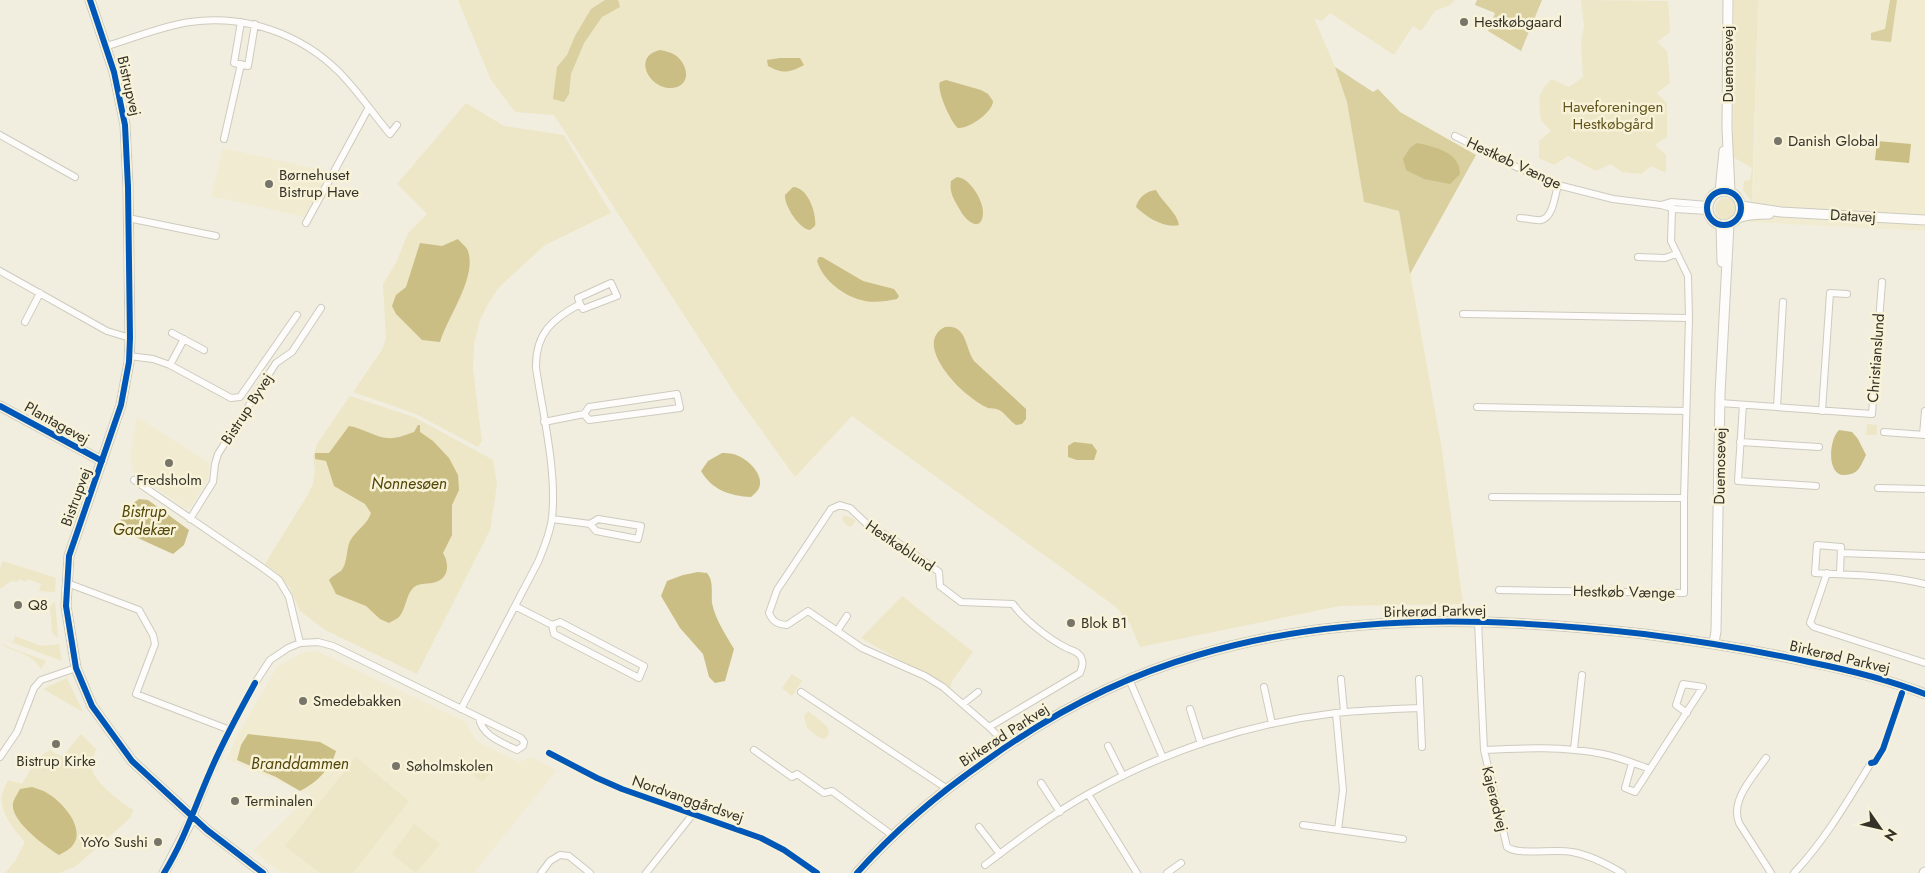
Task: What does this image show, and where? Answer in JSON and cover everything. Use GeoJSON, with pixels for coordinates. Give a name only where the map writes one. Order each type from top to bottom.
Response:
{"type":"FeatureCollection","features":[{"type":"Feature","properties":{"kind":"street","name":"Bistrupvej"},"geometry":{"type":"LineString","coordinates":[[90,0],[119,90],[125,125],[130,338],[121,405],[69,556],[67,616],[76,668],[92,706],[111,735],[132,761],[192,817],[263,873]]}},
{"type":"Feature","properties":{"kind":"street","name":"Duemosevej"},"geometry":{"type":"LineString","coordinates":[[1725,192],[1724,140],[1727,128],[1728,0]]}},
{"type":"Feature","properties":{"kind":"street"},"geometry":{"type":"LineString","coordinates":[[106,46],[190,22],[213,20],[255,24],[294,39],[318,54],[341,73],[390,134],[397,125]]}},
{"type":"Feature","properties":{"kind":"street"},"geometry":{"type":"LineString","coordinates":[[241,22],[234,63],[248,66],[255,24]]}},
{"type":"Feature","properties":{"kind":"street"},"geometry":{"type":"LineString","coordinates":[[224,139],[241,64]]}},
{"type":"Feature","properties":{"kind":"street"},"geometry":{"type":"LineString","coordinates":[[306,223],[368,109]]}},
{"type":"Feature","properties":{"kind":"street"},"geometry":{"type":"LineString","coordinates":[[0,135],[75,177]]}},
{"type":"Feature","properties":{"kind":"street","name":"Hestkøb Vænge"},"geometry":{"type":"LineString","coordinates":[[1455,136],[1512,165],[1558,185],[1613,200],[1661,205],[1672,209],[1708,208]]}},
{"type":"Feature","properties":{"kind":"street"},"geometry":{"type":"LineString","coordinates":[[1520,218],[1542,220],[1547,217],[1558,185]]}},
{"type":"Feature","properties":{"kind":"street"},"geometry":{"type":"LineString","coordinates":[[1725,192],[1738,199],[1741,206],[1738,218],[1725,225],[1713,221],[1708,208],[1712,196],[1725,192]]}},
{"type":"Feature","properties":{"kind":"street","name":"Hestkøb Vænge"},"geometry":{"type":"LineString","coordinates":[[1661,205],[1671,202],[1708,208]]}},
{"type":"Feature","properties":{"kind":"street","name":"Datavej"},"geometry":{"type":"LineString","coordinates":[[1741,206],[1781,212],[1925,220]]}},
{"type":"Feature","properties":{"kind":"street","name":"Hestkøb Vænge"},"geometry":{"type":"LineString","coordinates":[[1498,590],[1684,594],[1684,498],[1689,318],[1688,276],[1671,241],[1672,209]]}},
{"type":"Feature","properties":{"kind":"street","name":"Datavej"},"geometry":{"type":"LineString","coordinates":[[1738,218],[1781,212]]}},
{"type":"Feature","properties":{"kind":"street"},"geometry":{"type":"LineString","coordinates":[[128,218],[216,236]]}},
{"type":"Feature","properties":{"kind":"street","name":"Duemosevej"},"geometry":{"type":"LineString","coordinates":[[1714,643],[1716,630],[1725,225]]}},
{"type":"Feature","properties":{"kind":"street"},"geometry":{"type":"LineString","coordinates":[[1638,257],[1665,258],[1676,254]]}},
{"type":"Feature","properties":{"kind":"street"},"geometry":{"type":"LineString","coordinates":[[0,270],[107,331],[130,338]]}},
{"type":"Feature","properties":{"kind":"street","name":"Christianslund"},"geometry":{"type":"LineString","coordinates":[[1720,403],[1872,414],[1882,282]]}},
{"type":"Feature","properties":{"kind":"street"},"geometry":{"type":"LineString","coordinates":[[611,283],[617,296],[583,309],[580,304],[578,298],[611,283]]}},
{"type":"Feature","properties":{"kind":"street"},"geometry":{"type":"LineString","coordinates":[[25,322],[40,293]]}},
{"type":"Feature","properties":{"kind":"street"},"geometry":{"type":"LineString","coordinates":[[1822,411],[1830,294],[1847,294]]}},
{"type":"Feature","properties":{"kind":"street"},"geometry":{"type":"LineString","coordinates":[[1777,407],[1783,302]]}},
{"type":"Feature","properties":{"kind":"street"},"geometry":{"type":"LineString","coordinates":[[461,709],[538,562],[546,542],[552,519],[553,484],[536,368],[536,355],[539,342],[547,327],[560,315],[580,304]]}},
{"type":"Feature","properties":{"kind":"street","name":"Bistrup Byvej"},"geometry":{"type":"LineString","coordinates":[[190,519],[213,482],[218,454],[276,363],[292,352],[321,308]]}},
{"type":"Feature","properties":{"kind":"street"},"geometry":{"type":"LineString","coordinates":[[1463,314],[1689,318]]}},
{"type":"Feature","properties":{"kind":"street"},"geometry":{"type":"LineString","coordinates":[[129,356],[153,359],[170,365],[231,398],[240,397],[297,315]]}},
{"type":"Feature","properties":{"kind":"street"},"geometry":{"type":"LineString","coordinates":[[172,333],[204,350]]}},
{"type":"Feature","properties":{"kind":"street"},"geometry":{"type":"LineString","coordinates":[[170,365],[184,339]]}},
{"type":"Feature","properties":{"kind":"street"},"geometry":{"type":"LineString","coordinates":[[544,422],[584,414],[588,407],[677,394],[680,401],[680,408],[589,420],[584,414]]}},
{"type":"Feature","properties":{"kind":"street"},"geometry":{"type":"LineString","coordinates":[[1743,405],[1738,481],[1816,486]]}},
{"type":"Feature","properties":{"kind":"street","name":"Plantagevej"},"geometry":{"type":"LineString","coordinates":[[0,406],[102,462]]}},
{"type":"Feature","properties":{"kind":"street"},"geometry":{"type":"LineString","coordinates":[[1477,408],[1686,411]]}},
{"type":"Feature","properties":{"kind":"street"},"geometry":{"type":"LineString","coordinates":[[1884,432],[1924,435],[1925,411]]}},
{"type":"Feature","properties":{"kind":"street"},"geometry":{"type":"LineString","coordinates":[[1740,442],[1819,447]]}},
{"type":"Feature","properties":{"kind":"street"},"geometry":{"type":"LineString","coordinates":[[134,480],[279,580],[288,597],[300,643]]}},
{"type":"Feature","properties":{"kind":"street"},"geometry":{"type":"LineString","coordinates":[[1878,488],[1925,489]]}},
{"type":"Feature","properties":{"kind":"street"},"geometry":{"type":"LineString","coordinates":[[1492,497],[1684,498]]}},
{"type":"Feature","properties":{"kind":"street","name":"Hestkøblund"},"geometry":{"type":"LineString","coordinates":[[990,727],[1080,672],[1083,664],[1075,650],[1065,648],[1020,614],[1013,604],[961,602],[940,586],[939,572],[897,542],[868,526],[850,508],[840,505],[831,509],[777,590],[769,613],[772,619],[778,624],[787,625],[808,611],[862,648],[925,676],[943,687],[990,727],[1007,745]]}},
{"type":"Feature","properties":{"kind":"street"},"geometry":{"type":"LineString","coordinates":[[552,519],[590,524],[598,519],[641,526],[638,539],[596,531],[590,524]]}},
{"type":"Feature","properties":{"kind":"street"},"geometry":{"type":"LineString","coordinates":[[1840,574],[1841,546],[1817,546],[1815,573],[1897,577],[1925,584]]}},
{"type":"Feature","properties":{"kind":"street"},"geometry":{"type":"LineString","coordinates":[[1841,553],[1925,556]]}},
{"type":"Feature","properties":{"kind":"street"},"geometry":{"type":"LineString","coordinates":[[1827,573],[1810,623],[1814,627],[1925,663]]}},
{"type":"Feature","properties":{"kind":"street"},"geometry":{"type":"LineString","coordinates":[[67,583],[139,610],[153,635],[155,644],[136,694],[230,730]]}},
{"type":"Feature","properties":{"kind":"street"},"geometry":{"type":"LineString","coordinates":[[515,606],[552,625],[560,622],[644,666],[639,678],[554,634],[552,625]]}},
{"type":"Feature","properties":{"kind":"street"},"geometry":{"type":"LineString","coordinates":[[837,630],[847,616]]}},
{"type":"Feature","properties":{"kind":"street","name":"Birkerød Parkvej"},"geometry":{"type":"LineString","coordinates":[[857,873],[892,835],[946,788],[1007,745],[1052,717],[1129,679],[1197,655],[1277,636],[1322,629],[1391,624],[1478,622],[1568,626],[1714,643],[1864,674],[1925,694]]}},
{"type":"Feature","properties":{"kind":"street","name":"Kajerødvej"},"geometry":{"type":"LineString","coordinates":[[1478,622],[1484,750],[1507,847],[1518,852],[1544,850],[1572,852],[1599,860],[1622,873]]}},
{"type":"Feature","properties":{"kind":"street"},"geometry":{"type":"LineString","coordinates":[[164,873],[179,847],[210,773],[255,683],[270,660],[288,648],[300,643],[318,642],[333,646],[521,738],[524,742],[523,746],[518,750],[486,733],[480,725],[479,718]]}},
{"type":"Feature","properties":{"kind":"street"},"geometry":{"type":"LineString","coordinates":[[0,757],[17,732],[34,688],[41,680],[76,668]]}},
{"type":"Feature","properties":{"kind":"street"},"geometry":{"type":"LineString","coordinates":[[1574,749],[1582,675]]}},
{"type":"Feature","properties":{"kind":"street"},"geometry":{"type":"LineString","coordinates":[[1129,679],[1163,758]]}},
{"type":"Feature","properties":{"kind":"street"},"geometry":{"type":"LineString","coordinates":[[1341,679],[1344,712]]}},
{"type":"Feature","properties":{"kind":"street"},"geometry":{"type":"LineString","coordinates":[[1419,679],[1422,747]]}},
{"type":"Feature","properties":{"kind":"street"},"geometry":{"type":"LineString","coordinates":[[1632,763],[1625,788],[1634,792],[1687,713],[1703,687],[1683,684],[1676,705],[1687,713]]}},
{"type":"Feature","properties":{"kind":"street"},"geometry":{"type":"LineString","coordinates":[[1264,687],[1272,724]]}},
{"type":"Feature","properties":{"kind":"street"},"geometry":{"type":"LineString","coordinates":[[801,692],[946,788]]}},
{"type":"Feature","properties":{"kind":"street"},"geometry":{"type":"LineString","coordinates":[[963,704],[978,692]]}},
{"type":"Feature","properties":{"kind":"street"},"geometry":{"type":"LineString","coordinates":[[985,865],[1088,794],[1163,758],[1201,744],[1237,732],[1336,713],[1420,708]]}},
{"type":"Feature","properties":{"kind":"street"},"geometry":{"type":"LineString","coordinates":[[1190,709],[1201,744]]}},
{"type":"Feature","properties":{"kind":"street"},"geometry":{"type":"LineString","coordinates":[[1336,713],[1343,790],[1338,830]]}},
{"type":"Feature","properties":{"kind":"street"},"geometry":{"type":"LineString","coordinates":[[1108,746],[1123,776]]}},
{"type":"Feature","properties":{"kind":"street","name":"Kajerødvej"},"geometry":{"type":"LineString","coordinates":[[1484,750],[1554,747],[1574,749],[1605,754],[1650,768]]}},
{"type":"Feature","properties":{"kind":"street"},"geometry":{"type":"LineString","coordinates":[[754,750],[792,777],[797,774],[824,793],[832,791],[892,835]]}},
{"type":"Feature","properties":{"kind":"street","name":"Nordvanggårdsvej"},"geometry":{"type":"LineString","coordinates":[[549,752],[622,789],[761,838],[784,850],[817,873]]}},
{"type":"Feature","properties":{"kind":"street"},"geometry":{"type":"LineString","coordinates":[[1766,758],[1738,801],[1735,814],[1771,873]]}},
{"type":"Feature","properties":{"kind":"street"},"geometry":{"type":"LineString","coordinates":[[1794,873],[1834,823],[1871,763]]}},
{"type":"Feature","properties":{"kind":"street"},"geometry":{"type":"LineString","coordinates":[[1041,783],[1060,812]]}},
{"type":"Feature","properties":{"kind":"street"},"geometry":{"type":"LineString","coordinates":[[1088,794],[1137,873]]}},
{"type":"Feature","properties":{"kind":"street"},"geometry":{"type":"LineString","coordinates":[[646,873],[693,814]]}},
{"type":"Feature","properties":{"kind":"street"},"geometry":{"type":"LineString","coordinates":[[1303,825],[1403,838]]}},
{"type":"Feature","properties":{"kind":"street"},"geometry":{"type":"LineString","coordinates":[[979,827],[1000,854]]}},
{"type":"Feature","properties":{"kind":"street"},"geometry":{"type":"LineString","coordinates":[[541,873],[560,854],[569,856],[590,873]]}},
{"type":"Feature","properties":{"kind":"street"},"geometry":{"type":"LineString","coordinates":[[1167,873],[1181,863]]}},
{"type":"Feature","properties":{"kind":"shaded area"},"geometry":{"type":"Polygon","coordinates":[[[605,0],[618,0],[620,7],[602,17],[584,43],[571,74],[569,94],[564,102],[553,99],[557,67],[567,55],[575,36],[591,9],[605,0]]]}},
{"type":"Feature","properties":{"kind":"shaded area"},"geometry":{"type":"Polygon","coordinates":[[[1477,0],[1542,0],[1521,51],[1488,31],[1495,13],[1475,5],[1477,0]]]}},
{"type":"Feature","properties":{"kind":"shaded area"},"geometry":{"type":"Polygon","coordinates":[[[1758,0],[1925,0],[1925,231],[1750,222],[1754,182],[1758,0]]]}},
{"type":"Feature","properties":{"kind":"shaded area"},"geometry":{"type":"Polygon","coordinates":[[[1890,0],[1897,0],[1891,42],[1871,40],[1871,33],[1885,29],[1890,0]]]}},
{"type":"Feature","properties":{"kind":"shaded area"},"geometry":{"type":"Polygon","coordinates":[[[1335,67],[1373,92],[1378,89],[1400,112],[1476,155],[1410,274],[1399,211],[1364,202],[1347,102],[1335,67]]]}},
{"type":"Feature","properties":{"kind":"shaded area","name":"Børnehuset Bistrup Have"},"geometry":{"type":"Polygon","coordinates":[[[223,148],[331,172],[305,217],[211,196],[223,148]]]}},
{"type":"Feature","properties":{"kind":"shaded area","name":"Fredsholm"},"geometry":{"type":"Polygon","coordinates":[[[137,417],[208,462],[210,466],[208,479],[191,507],[185,508],[133,471],[130,458],[137,417]]]}},
{"type":"Feature","properties":{"kind":"shaded area","name":"Søholmskolen"},"geometry":{"type":"Polygon","coordinates":[[[317,651],[466,722],[476,741],[519,762],[531,757],[557,770],[474,873],[282,873],[253,851],[310,795],[227,759],[237,736],[277,667],[304,652],[317,651]]]}},
{"type":"Feature","properties":{"kind":"green space"},"geometry":{"type":"Polygon","coordinates":[[[458,0],[1455,0],[1450,5],[1435,11],[1421,31],[1413,26],[1394,55],[1330,13],[1322,21],[1314,18],[1335,67],[1347,102],[1364,202],[1399,211],[1442,450],[1463,604],[1340,606],[1140,647],[1130,624],[1116,607],[852,416],[795,477],[734,392],[554,115],[515,112],[491,80],[458,0]]]}},
{"type":"Feature","properties":{"kind":"green space","name":"Haveforeningen Hestkøbgård"},"geometry":{"type":"Polygon","coordinates":[[[1581,0],[1668,1],[1670,32],[1657,42],[1667,51],[1670,83],[1657,93],[1667,103],[1667,137],[1655,145],[1666,155],[1666,173],[1651,166],[1641,174],[1622,172],[1611,164],[1596,171],[1568,156],[1554,165],[1539,158],[1539,141],[1551,131],[1541,120],[1539,102],[1543,89],[1552,79],[1569,87],[1583,77],[1581,43],[1584,26],[1581,0]]]}},
{"type":"Feature","properties":{"kind":"green space"},"geometry":{"type":"Polygon","coordinates":[[[1734,0],[1758,0],[1752,202],[1743,190],[1744,181],[1750,180],[1752,168],[1733,157],[1734,0]]]}},
{"type":"Feature","properties":{"kind":"green space"},"geometry":{"type":"Polygon","coordinates":[[[466,103],[504,126],[564,135],[611,213],[545,245],[499,287],[488,304],[480,320],[474,344],[473,369],[482,441],[478,447],[416,414],[353,392],[382,350],[386,338],[383,284],[396,263],[408,233],[427,214],[397,184],[466,103]]]}},
{"type":"Feature","properties":{"kind":"green space"},"geometry":{"type":"Polygon","coordinates":[[[1726,198],[1734,201],[1737,209],[1734,217],[1726,220],[1718,217],[1715,209],[1718,201],[1726,198]]]}},
{"type":"Feature","properties":{"kind":"green space"},"geometry":{"type":"Polygon","coordinates":[[[350,396],[414,417],[493,460],[497,485],[490,530],[417,674],[325,630],[300,611],[290,588],[276,572],[265,564],[313,484],[315,471],[313,456],[317,444],[350,396]]]}},
{"type":"Feature","properties":{"kind":"green space"},"geometry":{"type":"Polygon","coordinates":[[[1867,424],[1877,425],[1877,435],[1866,435],[1867,424]]]}},
{"type":"Feature","properties":{"kind":"green space"},"geometry":{"type":"Polygon","coordinates":[[[844,515],[856,520],[852,526],[849,527],[842,520],[844,515]]]}},
{"type":"Feature","properties":{"kind":"green space"},"geometry":{"type":"Polygon","coordinates":[[[3,561],[56,578],[55,592],[39,591],[41,584],[27,579],[26,582],[19,579],[17,582],[11,581],[0,589],[0,568],[3,561]]]}},
{"type":"Feature","properties":{"kind":"green space"},"geometry":{"type":"Polygon","coordinates":[[[902,596],[973,652],[952,681],[950,689],[861,638],[902,596]]]}},
{"type":"Feature","properties":{"kind":"green space"},"geometry":{"type":"Polygon","coordinates":[[[55,601],[58,637],[52,632],[50,607],[55,601]]]}},
{"type":"Feature","properties":{"kind":"green space"},"geometry":{"type":"Polygon","coordinates":[[[15,636],[41,646],[59,644],[62,661],[0,638],[13,642],[15,636]]]}},
{"type":"Feature","properties":{"kind":"green space"},"geometry":{"type":"Polygon","coordinates":[[[0,644],[46,661],[41,669],[33,659],[0,644]]]}},
{"type":"Feature","properties":{"kind":"green space"},"geometry":{"type":"Polygon","coordinates":[[[792,674],[802,681],[792,696],[782,688],[792,674]]]}},
{"type":"Feature","properties":{"kind":"green space"},"geometry":{"type":"Polygon","coordinates":[[[67,678],[83,712],[43,689],[67,678]]]}},
{"type":"Feature","properties":{"kind":"green space"},"geometry":{"type":"Polygon","coordinates":[[[808,711],[828,727],[829,734],[824,739],[818,737],[807,728],[804,716],[808,711]]]}},
{"type":"Feature","properties":{"kind":"green space"},"geometry":{"type":"Polygon","coordinates":[[[81,734],[96,749],[92,766],[93,773],[97,779],[116,798],[134,810],[129,819],[76,866],[60,873],[5,873],[15,861],[25,842],[16,832],[3,809],[2,795],[8,780],[22,784],[41,756],[50,750],[62,757],[81,734]]]}},
{"type":"Feature","properties":{"kind":"green space"},"geometry":{"type":"Polygon","coordinates":[[[356,757],[409,801],[353,873],[320,873],[285,846],[356,757]]]}},
{"type":"Feature","properties":{"kind":"green space"},"geometry":{"type":"Polygon","coordinates":[[[483,761],[493,769],[482,782],[473,774],[483,761]]]}},
{"type":"Feature","properties":{"kind":"green space"},"geometry":{"type":"Polygon","coordinates":[[[414,824],[440,844],[416,873],[392,854],[414,824]]]}},
{"type":"Feature","properties":{"kind":"water"},"geometry":{"type":"Polygon","coordinates":[[[660,50],[675,55],[684,66],[686,71],[685,80],[677,87],[668,88],[660,86],[648,74],[645,67],[646,60],[651,54],[660,50]]]}},
{"type":"Feature","properties":{"kind":"water"},"geometry":{"type":"Polygon","coordinates":[[[800,58],[804,65],[786,72],[768,66],[767,60],[800,58]]]}},
{"type":"Feature","properties":{"kind":"water"},"geometry":{"type":"Polygon","coordinates":[[[946,80],[981,90],[988,94],[993,101],[989,110],[974,123],[958,128],[948,113],[940,91],[940,82],[946,80]]]}},
{"type":"Feature","properties":{"kind":"water"},"geometry":{"type":"Polygon","coordinates":[[[1877,141],[1911,144],[1909,163],[1875,160],[1877,141]]]}},
{"type":"Feature","properties":{"kind":"water"},"geometry":{"type":"Polygon","coordinates":[[[1417,143],[1439,149],[1451,156],[1456,160],[1460,174],[1450,184],[1424,179],[1406,170],[1403,159],[1410,148],[1417,143]]]}},
{"type":"Feature","properties":{"kind":"water"},"geometry":{"type":"Polygon","coordinates":[[[957,177],[967,181],[979,197],[983,214],[982,220],[979,223],[973,223],[965,218],[954,199],[951,192],[951,181],[957,177]]]}},
{"type":"Feature","properties":{"kind":"water"},"geometry":{"type":"Polygon","coordinates":[[[793,187],[803,191],[813,208],[815,226],[810,230],[801,226],[787,205],[785,195],[793,187]]]}},
{"type":"Feature","properties":{"kind":"water"},"geometry":{"type":"Polygon","coordinates":[[[1156,190],[1178,220],[1179,225],[1162,224],[1145,215],[1136,207],[1143,196],[1156,190]]]}},
{"type":"Feature","properties":{"kind":"water"},"geometry":{"type":"Polygon","coordinates":[[[458,239],[468,251],[470,261],[469,273],[440,342],[422,340],[396,314],[392,306],[396,295],[406,287],[420,243],[442,246],[458,239]]]}},
{"type":"Feature","properties":{"kind":"water"},"geometry":{"type":"Polygon","coordinates":[[[819,257],[863,281],[894,289],[899,296],[897,299],[873,302],[850,296],[836,287],[824,275],[817,261],[819,257]]]}},
{"type":"Feature","properties":{"kind":"water"},"geometry":{"type":"Polygon","coordinates":[[[945,327],[958,329],[974,361],[1026,409],[1026,419],[1022,424],[1016,425],[999,410],[988,408],[978,402],[961,390],[946,373],[935,352],[934,342],[937,334],[945,327]]]}},
{"type":"Feature","properties":{"kind":"water","name":"Nonnesøen"},"geometry":{"type":"Polygon","coordinates":[[[418,425],[420,425],[420,432],[433,441],[449,458],[458,475],[459,490],[452,505],[452,535],[443,553],[447,562],[445,575],[438,581],[415,586],[409,594],[401,614],[389,623],[380,619],[366,606],[336,594],[329,580],[343,568],[350,541],[367,521],[371,513],[365,504],[334,486],[326,461],[315,459],[315,453],[329,453],[349,426],[383,438],[390,438],[414,432],[418,425]]]}},
{"type":"Feature","properties":{"kind":"water"},"geometry":{"type":"Polygon","coordinates":[[[1839,430],[1852,432],[1866,455],[1859,469],[1845,475],[1839,474],[1832,464],[1831,448],[1839,430]]]}},
{"type":"Feature","properties":{"kind":"water"},"geometry":{"type":"Polygon","coordinates":[[[1074,442],[1092,444],[1097,451],[1094,460],[1077,460],[1068,457],[1068,446],[1074,442]]]}},
{"type":"Feature","properties":{"kind":"water"},"geometry":{"type":"Polygon","coordinates":[[[722,453],[738,456],[749,462],[757,472],[760,483],[759,488],[751,497],[722,491],[705,478],[701,471],[708,461],[722,453]]]}},
{"type":"Feature","properties":{"kind":"water","name":"Bistrup Gadekær"},"geometry":{"type":"Polygon","coordinates":[[[139,499],[148,500],[189,530],[184,545],[173,554],[129,534],[120,522],[125,509],[139,499]]]}},
{"type":"Feature","properties":{"kind":"water"},"geometry":{"type":"Polygon","coordinates":[[[698,572],[707,573],[709,576],[713,609],[734,649],[725,681],[715,683],[709,677],[703,654],[680,628],[661,596],[667,581],[698,572]]]}},
{"type":"Feature","properties":{"kind":"water","name":"Branddammen"},"geometry":{"type":"Polygon","coordinates":[[[248,734],[320,742],[336,751],[331,764],[322,775],[300,791],[276,777],[237,760],[241,745],[248,734]]]}},
{"type":"Feature","properties":{"kind":"water"},"geometry":{"type":"Polygon","coordinates":[[[32,787],[53,797],[67,810],[72,818],[77,834],[75,842],[68,850],[59,855],[45,846],[23,825],[14,810],[13,803],[20,789],[32,787]]]}},
{"type":"Feature","properties":{"kind":"cycle path"},"geometry":{"type":"LineString","coordinates":[[90,0],[114,72],[125,125],[128,187],[130,338],[129,362],[121,405],[69,556],[66,606],[76,668],[92,706],[132,761],[207,830],[263,873]]}},
{"type":"Feature","properties":{"kind":"cycle path"},"geometry":{"type":"LineString","coordinates":[[1724,191],[1736,196],[1741,208],[1736,220],[1724,225],[1712,220],[1707,208],[1712,196],[1724,191]]}},
{"type":"Feature","properties":{"kind":"cycle path"},"geometry":{"type":"LineString","coordinates":[[0,406],[102,461]]}},
{"type":"Feature","properties":{"kind":"cycle path"},"geometry":{"type":"LineString","coordinates":[[857,873],[919,812],[952,785],[1011,743],[1062,712],[1115,686],[1170,664],[1252,641],[1308,631],[1363,625],[1420,622],[1476,622],[1588,628],[1665,637],[1768,654],[1868,675],[1925,694]]}},
{"type":"Feature","properties":{"kind":"cycle path"},"geometry":{"type":"LineString","coordinates":[[164,873],[183,836],[220,749],[255,683]]}},
{"type":"Feature","properties":{"kind":"cycle path"},"geometry":{"type":"LineString","coordinates":[[1871,763],[1875,762],[1883,749],[1902,693]]}},
{"type":"Feature","properties":{"kind":"cycle path"},"geometry":{"type":"LineString","coordinates":[[549,753],[622,789],[761,838],[784,850],[817,873]]}},
{"type":"Feature","properties":{"kind":"place","name":"Hestkøbgaard"},"geometry":{"type":"Point","coordinates":[1464,22]}},
{"type":"Feature","properties":{"kind":"place","name":"Danish Global"},"geometry":{"type":"Point","coordinates":[1778,141]}},
{"type":"Feature","properties":{"kind":"place","name":"Børnehuset Bistrup Have"},"geometry":{"type":"Point","coordinates":[269,184]}},
{"type":"Feature","properties":{"kind":"place","name":"Fredsholm"},"geometry":{"type":"Point","coordinates":[169,463]}},
{"type":"Feature","properties":{"kind":"place","name":"Q8"},"geometry":{"type":"Point","coordinates":[18,605]}},
{"type":"Feature","properties":{"kind":"place","name":"Blok B1"},"geometry":{"type":"Point","coordinates":[1071,623]}},
{"type":"Feature","properties":{"kind":"place","name":"Smedebakken"},"geometry":{"type":"Point","coordinates":[303,701]}},
{"type":"Feature","properties":{"kind":"place","name":"Bistrup Kirke"},"geometry":{"type":"Point","coordinates":[56,744]}},
{"type":"Feature","properties":{"kind":"place","name":"Søholmskolen"},"geometry":{"type":"Point","coordinates":[396,766]}},
{"type":"Feature","properties":{"kind":"place","name":"Terminalen"},"geometry":{"type":"Point","coordinates":[235,801]}},
{"type":"Feature","properties":{"kind":"place","name":"YoYo Sushi"},"geometry":{"type":"Point","coordinates":[158,842]}}]}
